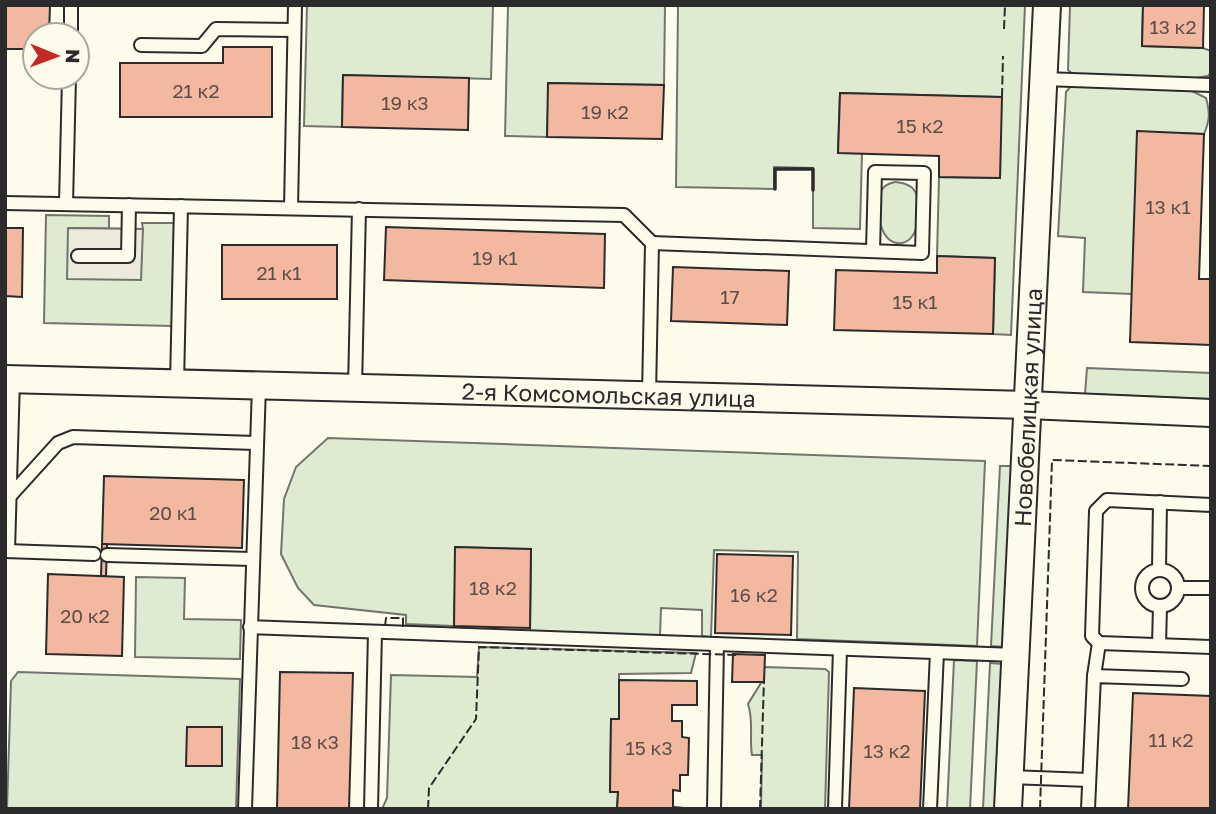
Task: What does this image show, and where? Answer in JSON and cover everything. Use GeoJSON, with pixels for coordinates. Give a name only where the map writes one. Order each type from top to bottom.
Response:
{"type":"FeatureCollection","features":[{"type":"Feature","properties":{"kind":"street","name":"Новобелицкая улица"},"geometry":{"type":"LineString","coordinates":[[1009,809],[1047,5]]}},
{"type":"Feature","properties":{"kind":"street","name":"2-я Комсомольская улица"},"geometry":{"type":"LineString","coordinates":[[9,379],[1028,405],[1211,413]]}},
{"type":"Feature","properties":{"kind":"lane"},"geometry":{"type":"LineString","coordinates":[[291,208],[295,5]]}},
{"type":"Feature","properties":{"kind":"lane"},"geometry":{"type":"LineString","coordinates":[[141,45],[202,46],[216,29],[294,30]]}},
{"type":"Feature","properties":{"kind":"lane"},"geometry":{"type":"LineString","coordinates":[[1044,79],[1211,85]]}},
{"type":"Feature","properties":{"kind":"lane"},"geometry":{"type":"LineString","coordinates":[[66,204],[69,91]]}},
{"type":"Feature","properties":{"kind":"lane"},"geometry":{"type":"LineString","coordinates":[[5,203],[624,215],[652,243],[922,253],[924,173],[875,172],[873,251]]}},
{"type":"Feature","properties":{"kind":"lane"},"geometry":{"type":"LineString","coordinates":[[79,256],[128,256],[129,205]]}},
{"type":"Feature","properties":{"kind":"lane"},"geometry":{"type":"LineString","coordinates":[[177,383],[181,206]]}},
{"type":"Feature","properties":{"kind":"lane"},"geometry":{"type":"LineString","coordinates":[[355,388],[359,209]]}},
{"type":"Feature","properties":{"kind":"lane"},"geometry":{"type":"LineString","coordinates":[[649,396],[652,243]]}},
{"type":"Feature","properties":{"kind":"lane"},"geometry":{"type":"LineString","coordinates":[[9,379],[10,496],[7,551],[252,559]]}},
{"type":"Feature","properties":{"kind":"lane"},"geometry":{"type":"LineString","coordinates":[[245,809],[255,443],[259,386]]}},
{"type":"Feature","properties":{"kind":"lane"},"geometry":{"type":"LineString","coordinates":[[10,496],[58,443],[73,437],[255,443]]}},
{"type":"Feature","properties":{"kind":"lane"},"geometry":{"type":"LineString","coordinates":[[1088,809],[1098,643],[1093,636],[1096,511],[1107,500],[1211,505]]}},
{"type":"Feature","properties":{"kind":"lane"},"geometry":{"type":"LineString","coordinates":[[1159,570],[1160,502]]}},
{"type":"Feature","properties":{"kind":"lane"},"geometry":{"type":"LineString","coordinates":[[1159,570],[1170,573],[1178,587],[1171,603],[1160,607],[1149,602],[1142,586],[1148,575],[1159,570]]}},
{"type":"Feature","properties":{"kind":"lane"},"geometry":{"type":"LineString","coordinates":[[1178,587],[1211,588]]}},
{"type":"Feature","properties":{"kind":"lane"},"geometry":{"type":"LineString","coordinates":[[1159,645],[1160,607]]}},
{"type":"Feature","properties":{"kind":"lane"},"geometry":{"type":"LineString","coordinates":[[250,627],[1016,655]]}},
{"type":"Feature","properties":{"kind":"lane"},"geometry":{"type":"LineString","coordinates":[[371,809],[375,632]]}},
{"type":"Feature","properties":{"kind":"lane"},"geometry":{"type":"LineString","coordinates":[[1098,643],[1211,647]]}},
{"type":"Feature","properties":{"kind":"lane"},"geometry":{"type":"LineString","coordinates":[[714,809],[718,644]]}},
{"type":"Feature","properties":{"kind":"lane"},"geometry":{"type":"LineString","coordinates":[[835,809],[840,649]]}},
{"type":"Feature","properties":{"kind":"lane"},"geometry":{"type":"LineString","coordinates":[[930,809],[937,652]]}},
{"type":"Feature","properties":{"kind":"lane"},"geometry":{"type":"LineString","coordinates":[[1094,676],[1182,679]]}},
{"type":"Feature","properties":{"kind":"lane"},"geometry":{"type":"LineString","coordinates":[[1010,777],[1089,780]]}},
{"type":"Feature","properties":{"kind":"green space"},"geometry":{"type":"Polygon","coordinates":[[[307,5],[493,5],[491,79],[343,75],[342,127],[304,126],[307,5]]]}},
{"type":"Feature","properties":{"kind":"green space"},"geometry":{"type":"Polygon","coordinates":[[[508,5],[665,5],[664,85],[549,83],[547,137],[505,136],[508,5]]]}},
{"type":"Feature","properties":{"kind":"green space"},"geometry":{"type":"Polygon","coordinates":[[[678,5],[1025,5],[1011,335],[993,334],[995,258],[937,256],[939,177],[1000,178],[1001,97],[840,93],[838,152],[862,153],[860,229],[813,228],[813,168],[774,167],[774,189],[676,187],[678,5]]]}},
{"type":"Feature","properties":{"kind":"green space"},"geometry":{"type":"Polygon","coordinates":[[[1070,5],[1143,5],[1142,46],[1203,48],[1211,51],[1211,72],[1208,76],[1195,78],[1073,74],[1068,70],[1070,5]]]}},
{"type":"Feature","properties":{"kind":"green space"},"geometry":{"type":"Polygon","coordinates":[[[1071,86],[1192,91],[1206,98],[1209,116],[1204,134],[1138,132],[1132,294],[1083,292],[1085,238],[1058,236],[1066,92],[1071,86]]]}},
{"type":"Feature","properties":{"kind":"green space"},"geometry":{"type":"Polygon","coordinates":[[[895,182],[912,188],[919,203],[916,228],[913,235],[902,243],[893,242],[887,237],[882,229],[878,210],[881,192],[885,186],[895,182]]]}},
{"type":"Feature","properties":{"kind":"green space"},"geometry":{"type":"Polygon","coordinates":[[[46,215],[109,216],[109,229],[143,229],[142,223],[174,223],[172,326],[44,323],[46,215]]]}},
{"type":"Feature","properties":{"kind":"green space"},"geometry":{"type":"Polygon","coordinates":[[[1087,368],[1211,373],[1211,399],[1085,394],[1087,368]]]}},
{"type":"Feature","properties":{"kind":"green space"},"geometry":{"type":"Polygon","coordinates":[[[328,438],[985,461],[977,646],[797,639],[798,552],[714,550],[711,637],[702,636],[702,610],[661,608],[660,636],[530,632],[531,549],[456,547],[454,626],[406,624],[406,615],[314,605],[298,588],[281,554],[284,499],[296,467],[328,438]]]}},
{"type":"Feature","properties":{"kind":"green space"},"geometry":{"type":"Polygon","coordinates":[[[1000,466],[1014,466],[1006,647],[991,646],[1000,466]]]}},
{"type":"Feature","properties":{"kind":"green space"},"geometry":{"type":"Polygon","coordinates":[[[136,577],[185,578],[184,619],[241,620],[240,659],[135,657],[136,577]]]}},
{"type":"Feature","properties":{"kind":"green space"},"geometry":{"type":"Polygon","coordinates":[[[479,647],[696,653],[691,673],[619,674],[619,719],[611,719],[610,792],[618,792],[617,809],[382,809],[387,798],[391,675],[477,677],[479,647]]]}},
{"type":"Feature","properties":{"kind":"green space"},"geometry":{"type":"Polygon","coordinates":[[[954,660],[977,661],[970,809],[947,809],[954,660]]]}},
{"type":"Feature","properties":{"kind":"green space"},"geometry":{"type":"Polygon","coordinates":[[[990,663],[1004,664],[997,809],[983,809],[990,663]]]}},
{"type":"Feature","properties":{"kind":"green space"},"geometry":{"type":"Polygon","coordinates":[[[764,667],[825,669],[829,672],[825,809],[761,809],[762,755],[752,755],[748,704],[764,678],[764,667]]]}},
{"type":"Feature","properties":{"kind":"green space"},"geometry":{"type":"Polygon","coordinates":[[[18,672],[240,679],[236,809],[7,809],[11,681],[18,672]]]}},
{"type":"Feature","properties":{"kind":"shaded area"},"geometry":{"type":"Polygon","coordinates":[[[68,228],[143,229],[141,280],[67,279],[68,228]]]}},
{"type":"Feature","properties":{"kind":"building"},"geometry":{"type":"Polygon","coordinates":[[[5,5],[50,5],[49,21],[21,21],[21,49],[5,49],[5,5]]]}},
{"type":"Feature","properties":{"kind":"building"},"geometry":{"type":"Polygon","coordinates":[[[1143,5],[1204,5],[1203,48],[1142,46],[1143,5]]]}},
{"type":"Feature","properties":{"kind":"building"},"geometry":{"type":"Polygon","coordinates":[[[223,47],[272,47],[272,117],[120,117],[120,63],[223,63],[223,47]]]}},
{"type":"Feature","properties":{"kind":"building"},"geometry":{"type":"Polygon","coordinates":[[[343,75],[469,78],[468,130],[342,127],[343,75]]]}},
{"type":"Feature","properties":{"kind":"building"},"geometry":{"type":"Polygon","coordinates":[[[548,83],[664,85],[662,139],[547,137],[548,83]]]}},
{"type":"Feature","properties":{"kind":"building"},"geometry":{"type":"Polygon","coordinates":[[[840,93],[1002,97],[1000,178],[939,177],[939,156],[838,153],[840,93]]]}},
{"type":"Feature","properties":{"kind":"building"},"geometry":{"type":"Polygon","coordinates":[[[1137,131],[1204,134],[1199,279],[1211,279],[1211,345],[1130,342],[1137,131]]]}},
{"type":"Feature","properties":{"kind":"building"},"geometry":{"type":"Polygon","coordinates":[[[386,227],[605,234],[604,288],[384,280],[386,227]]]}},
{"type":"Feature","properties":{"kind":"building"},"geometry":{"type":"Polygon","coordinates":[[[5,228],[23,228],[22,297],[5,296],[5,228]]]}},
{"type":"Feature","properties":{"kind":"building"},"geometry":{"type":"Polygon","coordinates":[[[222,245],[337,245],[337,299],[222,299],[222,245]]]}},
{"type":"Feature","properties":{"kind":"building"},"geometry":{"type":"Polygon","coordinates":[[[937,256],[995,258],[993,334],[834,330],[836,270],[937,273],[937,256]]]}},
{"type":"Feature","properties":{"kind":"building"},"geometry":{"type":"Polygon","coordinates":[[[673,267],[789,271],[787,325],[671,321],[673,267]]]}},
{"type":"Feature","properties":{"kind":"building"},"geometry":{"type":"Polygon","coordinates":[[[104,476],[244,480],[242,548],[102,544],[104,476]]]}},
{"type":"Feature","properties":{"kind":"building"},"geometry":{"type":"Polygon","coordinates":[[[102,544],[107,544],[106,576],[101,576],[102,544]]]}},
{"type":"Feature","properties":{"kind":"building"},"geometry":{"type":"Polygon","coordinates":[[[455,547],[531,549],[530,628],[454,626],[455,547]]]}},
{"type":"Feature","properties":{"kind":"building"},"geometry":{"type":"Polygon","coordinates":[[[717,554],[793,556],[791,635],[715,633],[717,554]]]}},
{"type":"Feature","properties":{"kind":"building"},"geometry":{"type":"Polygon","coordinates":[[[48,574],[124,577],[122,656],[46,654],[48,574]]]}},
{"type":"Feature","properties":{"kind":"building"},"geometry":{"type":"Polygon","coordinates":[[[733,654],[765,655],[764,682],[732,682],[733,654]]]}},
{"type":"Feature","properties":{"kind":"building"},"geometry":{"type":"Polygon","coordinates":[[[280,672],[353,673],[349,809],[277,809],[280,672]]]}},
{"type":"Feature","properties":{"kind":"building"},"geometry":{"type":"Polygon","coordinates":[[[619,680],[697,681],[697,705],[672,705],[672,721],[682,721],[682,737],[689,738],[688,775],[680,775],[680,791],[673,790],[673,807],[696,809],[617,809],[618,792],[610,792],[611,719],[619,719],[619,680]]]}},
{"type":"Feature","properties":{"kind":"building"},"geometry":{"type":"Polygon","coordinates":[[[854,688],[925,691],[920,809],[849,809],[854,688]]]}},
{"type":"Feature","properties":{"kind":"building"},"geometry":{"type":"Polygon","coordinates":[[[1133,693],[1211,696],[1211,809],[1128,809],[1133,693]]]}},
{"type":"Feature","properties":{"kind":"building"},"geometry":{"type":"Polygon","coordinates":[[[187,727],[222,727],[222,766],[186,766],[187,727]]]}},
{"type":"Feature","properties":{"kind":"fence"},"geometry":{"type":"LineString","coordinates":[[1004,29],[1005,5]]}},
{"type":"Feature","properties":{"kind":"fence"},"geometry":{"type":"LineString","coordinates":[[1002,97],[1003,56]]}},
{"type":"Feature","properties":{"kind":"fence"},"geometry":{"type":"LineString","coordinates":[[1040,809],[1052,460],[1211,466]]}},
{"type":"Feature","properties":{"kind":"fence"},"geometry":{"type":"LineString","coordinates":[[385,626],[386,618],[403,618],[403,627]]}},
{"type":"Feature","properties":{"kind":"fence"},"geometry":{"type":"LineString","coordinates":[[428,809],[429,788],[476,719],[479,647],[736,655]]}},
{"type":"Feature","properties":{"kind":"fence"},"geometry":{"type":"LineString","coordinates":[[760,809],[764,679]]}},
{"type":"Feature","properties":{"kind":"wall"},"geometry":{"type":"LineString","coordinates":[[775,189],[775,169],[813,169],[813,190]]}}]}
